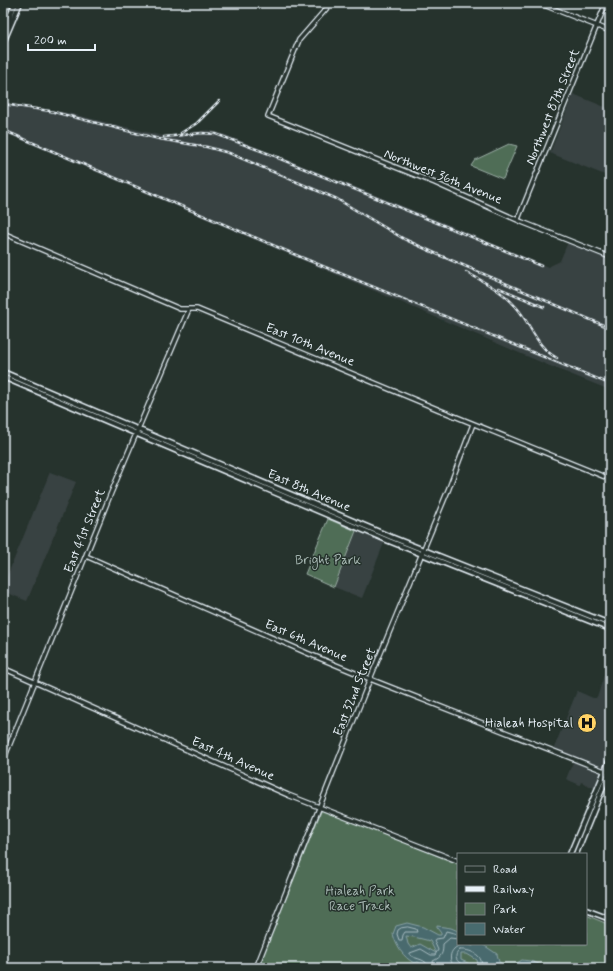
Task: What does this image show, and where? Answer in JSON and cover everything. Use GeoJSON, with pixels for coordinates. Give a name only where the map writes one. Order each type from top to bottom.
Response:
{"type":"FeatureCollection","features":[{"type":"Feature","properties":{"kind":"main road"},"geometry":{"type":"LineString","coordinates":[[3,35],[15,3]]}},
{"type":"Feature","properties":{"kind":"main road"},"geometry":{"type":"LineString","coordinates":[[3,43],[20,3]]}},
{"type":"Feature","properties":{"kind":"main road","name":"East 8th Avenue"},"geometry":{"type":"LineString","coordinates":[[3,372],[138,432]]}},
{"type":"Feature","properties":{"kind":"main road","name":"East 8th Avenue"},"geometry":{"type":"LineString","coordinates":[[3,377],[610,629]]}},
{"type":"Feature","properties":{"kind":"main road","name":"East 8th Avenue"},"geometry":{"type":"LineString","coordinates":[[422,552],[610,624]]}},
{"type":"Feature","properties":{"kind":"main road"},"geometry":{"type":"LineString","coordinates":[[576,853],[608,772],[610,759]]}},
{"type":"Feature","properties":{"kind":"main road"},"geometry":{"type":"LineString","coordinates":[[570,853],[608,772]]}},
{"type":"Feature","properties":{"kind":"main road"},"geometry":{"type":"LineString","coordinates":[[587,910],[610,918]]}},
{"type":"Feature","properties":{"kind":"street","name":"Northwest 36th Avenue"},"geometry":{"type":"LineString","coordinates":[[330,3],[298,40],[268,116],[518,219],[529,225],[610,257]]}},
{"type":"Feature","properties":{"kind":"street"},"geometry":{"type":"LineString","coordinates":[[539,3],[610,31]]}},
{"type":"Feature","properties":{"kind":"street","name":"Northwest 87th Street"},"geometry":{"type":"LineString","coordinates":[[518,219],[606,3]]}},
{"type":"Feature","properties":{"kind":"street","name":"East 10th Avenue"},"geometry":{"type":"LineString","coordinates":[[3,233],[180,309],[197,309],[473,424],[610,479]]}},
{"type":"Feature","properties":{"kind":"street","name":"East 41st Street"},"geometry":{"type":"LineString","coordinates":[[3,761],[111,493],[189,310]]}},
{"type":"Feature","properties":{"kind":"street","name":"East 32nd Street"},"geometry":{"type":"LineString","coordinates":[[256,968],[370,679],[449,488],[473,424]]}},
{"type":"Feature","properties":{"kind":"street","name":"East 6th Avenue"},"geometry":{"type":"LineString","coordinates":[[86,556],[307,653],[608,772]]}},
{"type":"Feature","properties":{"kind":"street","name":"East 4th Avenue"},"geometry":{"type":"LineString","coordinates":[[3,668],[250,778],[457,861]]}},
{"type":"Feature","properties":{"kind":"street"},"geometry":{"type":"LineString","coordinates":[[3,966],[9,968]]}},
{"type":"Feature","properties":{"kind":"shaded area"},"geometry":{"type":"Polygon","coordinates":[[[573,94],[610,109],[610,177],[550,153],[573,94]]]}},
{"type":"Feature","properties":{"kind":"shaded area"},"geometry":{"type":"Polygon","coordinates":[[[3,103],[68,113],[163,136],[208,130],[226,135],[447,224],[548,267],[560,261],[568,242],[610,258],[610,390],[550,366],[3,132],[3,103]]]}},
{"type":"Feature","properties":{"kind":"shaded area"},"geometry":{"type":"Polygon","coordinates":[[[50,472],[76,482],[27,601],[3,591],[3,586],[50,472]]]}},
{"type":"Feature","properties":{"kind":"shaded area"},"geometry":{"type":"Polygon","coordinates":[[[356,531],[384,543],[362,598],[334,587],[356,531]]]}},
{"type":"Feature","properties":{"kind":"shaded area","name":"Hialeah Hospital"},"geometry":{"type":"Polygon","coordinates":[[[610,655],[610,750],[594,788],[581,782],[580,785],[566,779],[575,757],[554,748],[577,691],[593,698],[596,698],[598,695],[610,655]]]}},
{"type":"Feature","properties":{"kind":"green space"},"geometry":{"type":"Polygon","coordinates":[[[509,144],[517,146],[503,179],[471,166],[475,160],[509,144]]]}},
{"type":"Feature","properties":{"kind":"green space","name":"Bright Park"},"geometry":{"type":"Polygon","coordinates":[[[328,519],[356,531],[334,587],[305,574],[328,519]]]}},
{"type":"Feature","properties":{"kind":"green space","name":"Hialeah Park Race Track"},"geometry":{"type":"Polygon","coordinates":[[[322,809],[457,864],[457,945],[587,945],[587,915],[610,925],[610,968],[258,968],[322,809]]]}},
{"type":"Feature","properties":{"kind":"water"},"geometry":{"type":"Polygon","coordinates":[[[407,923],[423,927],[438,935],[441,935],[441,933],[437,926],[451,928],[457,931],[457,945],[484,945],[497,954],[499,962],[510,968],[428,968],[418,962],[414,963],[410,961],[400,951],[393,934],[396,926],[407,923]],[[406,936],[408,944],[411,948],[420,944],[436,953],[430,941],[406,936]],[[461,954],[461,960],[470,964],[478,964],[477,960],[467,954],[461,954]]]}},
{"type":"Feature","properties":{"kind":"water"},"geometry":{"type":"Polygon","coordinates":[[[522,960],[551,968],[517,968],[517,963],[522,960]]]}},
{"type":"Feature","properties":{"kind":"railway"},"geometry":{"type":"LineString","coordinates":[[181,133],[197,123],[219,101]]}},
{"type":"Feature","properties":{"kind":"railway"},"geometry":{"type":"LineString","coordinates":[[3,104],[50,111],[159,139],[207,147],[229,153],[337,199],[404,239],[610,328]]}},
{"type":"Feature","properties":{"kind":"railway"},"geometry":{"type":"LineString","coordinates":[[3,130],[303,258],[610,384]]}},
{"type":"Feature","properties":{"kind":"railway"},"geometry":{"type":"LineString","coordinates":[[164,137],[202,133],[216,134],[283,159]]}},
{"type":"Feature","properties":{"kind":"railway"},"geometry":{"type":"LineString","coordinates":[[278,158],[541,266]]}},
{"type":"Feature","properties":{"kind":"railway"},"geometry":{"type":"LineString","coordinates":[[466,272],[493,287],[512,302],[522,314],[539,342],[557,358]]}},
{"type":"Feature","properties":{"kind":"railway"},"geometry":{"type":"LineString","coordinates":[[499,288],[544,307]]}},
{"type":"Feature","properties":{"kind":"place","name":"Hialeah Hospital"},"geometry":{"type":"Point","coordinates":[587,723]}}]}
